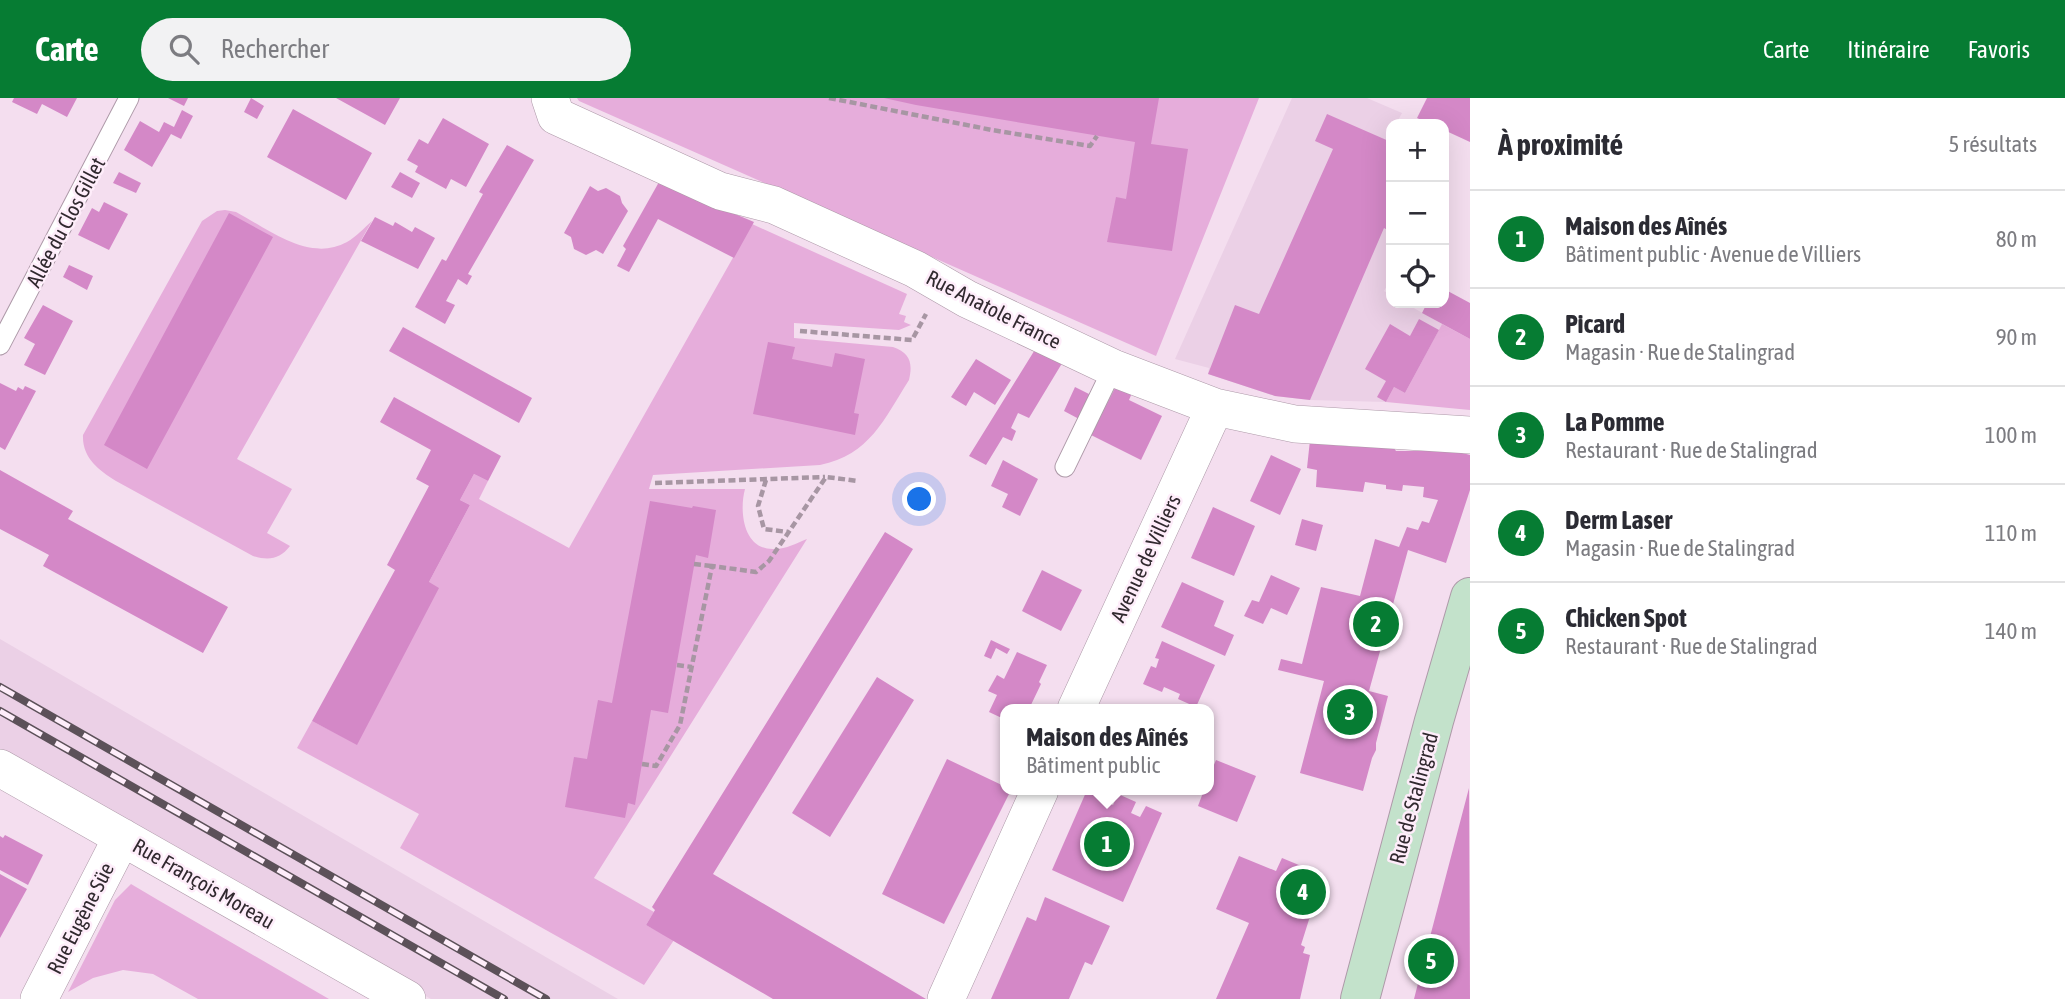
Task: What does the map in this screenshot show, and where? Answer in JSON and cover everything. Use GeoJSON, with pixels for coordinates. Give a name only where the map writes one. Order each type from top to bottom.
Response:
{"type":"FeatureCollection","features":[{"type":"Feature","properties":{"kind":"street","name":"Rue Anatole France"},"geometry":{"type":"LineString","coordinates":[[550,98],[556,116],[720,191],[774,205],[915,269],[967,299],[1113,368],[1215,407],[1295,424],[1470,435]]}},
{"type":"Feature","properties":{"kind":"street","name":"Avenue de Villiers"},"geometry":{"type":"LineString","coordinates":[[1078,704],[1215,407]]}},
{"type":"Feature","properties":{"kind":"street","name":"Rue de Stalingrad"},"geometry":{"type":"LineString","coordinates":[[1360,999],[1470,597]]}},
{"type":"Feature","properties":{"kind":"street","name":"Rue François Moreau"},"geometry":{"type":"LineString","coordinates":[[0,768],[407,999]]}},
{"type":"Feature","properties":{"kind":"street"},"geometry":{"type":"LineString","coordinates":[[946,999],[1038,795]]}},
{"type":"Feature","properties":{"kind":"street","name":"Rue Eugène Süe"},"geometry":{"type":"LineString","coordinates":[[39,999],[122,837]]}},
{"type":"Feature","properties":{"kind":"lane","name":"Allée du Clos Gillet"},"geometry":{"type":"LineString","coordinates":[[0,345],[129,98]]}},
{"type":"Feature","properties":{"kind":"lane"},"geometry":{"type":"LineString","coordinates":[[1065,467],[1113,368]]}},
{"type":"Feature","properties":{"kind":"path"},"geometry":{"type":"LineString","coordinates":[[829,98],[992,131],[1090,146],[1097,136]]}},
{"type":"Feature","properties":{"kind":"path"},"geometry":{"type":"LineString","coordinates":[[800,331],[912,340],[928,311]]}},
{"type":"Feature","properties":{"kind":"path"},"geometry":{"type":"LineString","coordinates":[[694,564],[756,572],[769,561],[826,477]]}},
{"type":"Feature","properties":{"kind":"path"},"geometry":{"type":"LineString","coordinates":[[655,483],[826,477],[858,481]]}},
{"type":"Feature","properties":{"kind":"path"},"geometry":{"type":"LineString","coordinates":[[766,480],[758,506],[764,529],[789,532]]}},
{"type":"Feature","properties":{"kind":"path"},"geometry":{"type":"LineString","coordinates":[[642,764],[656,766],[680,725],[712,566]]}},
{"type":"Feature","properties":{"kind":"path"},"geometry":{"type":"LineString","coordinates":[[677,665],[692,667]]}},
{"type":"Feature","properties":{"kind":"shaded area"},"geometry":{"type":"Polygon","coordinates":[[[577,98],[1259,98],[1156,356],[577,98]]]}},
{"type":"Feature","properties":{"kind":"shaded area"},"geometry":{"type":"Polygon","coordinates":[[[1292,98],[1367,98],[1402,113],[1399,119],[1386,119],[1386,308],[1414,308],[1442,324],[1405,393],[1386,402],[1310,400],[1275,396],[1208,374],[1209,368],[1175,359],[1292,98]]]}},
{"type":"Feature","properties":{"kind":"shaded area"},"geometry":{"type":"Polygon","coordinates":[[[217,211],[236,212],[289,241],[318,249],[347,242],[372,221],[237,459],[292,489],[267,533],[290,546],[282,554],[269,558],[253,556],[116,481],[93,463],[83,443],[83,435],[202,221],[217,211]]]}},
{"type":"Feature","properties":{"kind":"shaded area"},"geometry":{"type":"Polygon","coordinates":[[[752,224],[907,294],[899,314],[906,316],[904,322],[911,325],[899,330],[794,323],[794,338],[893,347],[909,359],[910,374],[909,380],[874,433],[864,444],[837,460],[820,465],[653,475],[649,489],[745,489],[743,518],[746,528],[756,544],[764,548],[783,548],[807,539],[594,878],[654,912],[646,925],[674,940],[644,985],[400,848],[419,814],[297,748],[312,721],[357,744],[429,582],[470,505],[460,500],[474,474],[488,481],[479,499],[569,548],[752,224]]]}},
{"type":"Feature","properties":{"kind":"shaded area"},"geometry":{"type":"Polygon","coordinates":[[[1442,324],[1470,339],[1470,410],[1386,402],[1394,387],[1405,393],[1442,324]]]}},
{"type":"Feature","properties":{"kind":"shaded area"},"geometry":{"type":"Polygon","coordinates":[[[0,639],[618,999],[431,999],[0,755],[0,639]]]}},
{"type":"Feature","properties":{"kind":"shaded area"},"geometry":{"type":"Polygon","coordinates":[[[131,884],[329,999],[198,999],[153,974],[123,970],[93,978],[68,992],[115,900],[131,884]]]}},
{"type":"Feature","properties":{"kind":"building"},"geometry":{"type":"Polygon","coordinates":[[[14,98],[77,98],[67,117],[42,104],[37,114],[12,102],[14,98]]]}},
{"type":"Feature","properties":{"kind":"building"},"geometry":{"type":"Polygon","coordinates":[[[168,98],[188,98],[184,106],[168,98]]]}},
{"type":"Feature","properties":{"kind":"building"},"geometry":{"type":"Polygon","coordinates":[[[251,98],[264,106],[257,119],[244,112],[251,98]]]}},
{"type":"Feature","properties":{"kind":"building"},"geometry":{"type":"Polygon","coordinates":[[[336,98],[400,98],[385,125],[336,98]]]}},
{"type":"Feature","properties":{"kind":"building"},"geometry":{"type":"Polygon","coordinates":[[[884,98],[1159,98],[1151,144],[1188,149],[1172,251],[1107,242],[1116,197],[1126,199],[1135,142],[884,98]]]}},
{"type":"Feature","properties":{"kind":"building"},"geometry":{"type":"Polygon","coordinates":[[[1427,98],[1470,98],[1470,142],[1449,132],[1449,119],[1417,118],[1427,98]]]}},
{"type":"Feature","properties":{"kind":"building"},"geometry":{"type":"Polygon","coordinates":[[[293,109],[372,153],[346,200],[267,157],[293,109]]]}},
{"type":"Feature","properties":{"kind":"building"},"geometry":{"type":"Polygon","coordinates":[[[182,110],[193,116],[181,139],[171,134],[152,167],[124,150],[140,121],[159,132],[164,122],[174,127],[182,110]]]}},
{"type":"Feature","properties":{"kind":"building"},"geometry":{"type":"Polygon","coordinates":[[[1327,114],[1386,140],[1386,229],[1384,228],[1310,400],[1275,396],[1208,374],[1235,305],[1259,314],[1333,149],[1315,141],[1327,114]]]}},
{"type":"Feature","properties":{"kind":"building"},"geometry":{"type":"Polygon","coordinates":[[[443,118],[489,144],[466,187],[451,179],[446,189],[415,172],[418,166],[407,160],[419,139],[428,144],[443,118]]]}},
{"type":"Feature","properties":{"kind":"building"},"geometry":{"type":"Polygon","coordinates":[[[507,145],[534,160],[468,274],[472,276],[467,285],[458,279],[446,301],[455,305],[445,324],[415,307],[442,259],[446,261],[483,194],[479,192],[507,145]]]}},
{"type":"Feature","properties":{"kind":"building"},"geometry":{"type":"Polygon","coordinates":[[[119,172],[141,183],[136,193],[113,183],[119,172]]]}},
{"type":"Feature","properties":{"kind":"building"},"geometry":{"type":"Polygon","coordinates":[[[400,172],[420,183],[412,198],[391,187],[400,172]]]}},
{"type":"Feature","properties":{"kind":"building"},"geometry":{"type":"Polygon","coordinates":[[[659,182],[754,222],[734,258],[658,219],[629,272],[617,266],[626,249],[623,246],[659,182]]]}},
{"type":"Feature","properties":{"kind":"building"},"geometry":{"type":"Polygon","coordinates":[[[590,186],[598,191],[606,188],[620,196],[628,211],[603,254],[596,250],[586,255],[574,249],[571,237],[564,233],[590,186]]]}},
{"type":"Feature","properties":{"kind":"building"},"geometry":{"type":"Polygon","coordinates":[[[104,202],[128,214],[109,250],[78,235],[92,208],[99,212],[104,202]]]}},
{"type":"Feature","properties":{"kind":"building"},"geometry":{"type":"Polygon","coordinates":[[[229,213],[273,237],[147,469],[104,445],[229,213]]]}},
{"type":"Feature","properties":{"kind":"building"},"geometry":{"type":"Polygon","coordinates":[[[375,217],[393,226],[395,222],[412,232],[415,227],[435,238],[418,269],[361,241],[375,217]]]}},
{"type":"Feature","properties":{"kind":"building"},"geometry":{"type":"Polygon","coordinates":[[[69,265],[93,276],[87,290],[63,277],[69,265]]]}},
{"type":"Feature","properties":{"kind":"building"},"geometry":{"type":"Polygon","coordinates":[[[1449,292],[1470,303],[1470,339],[1422,313],[1424,308],[1449,308],[1449,292]]]}},
{"type":"Feature","properties":{"kind":"building"},"geometry":{"type":"Polygon","coordinates":[[[43,305],[73,321],[45,375],[24,365],[35,344],[24,338],[43,305]]]}},
{"type":"Feature","properties":{"kind":"building"},"geometry":{"type":"Polygon","coordinates":[[[1419,319],[1439,330],[1405,393],[1394,387],[1386,402],[1377,397],[1386,381],[1365,369],[1390,324],[1410,336],[1419,319]]]}},
{"type":"Feature","properties":{"kind":"building"},"geometry":{"type":"Polygon","coordinates":[[[403,327],[532,398],[519,423],[389,351],[403,327]]]}},
{"type":"Feature","properties":{"kind":"building"},"geometry":{"type":"Polygon","coordinates":[[[768,342],[795,347],[792,359],[832,367],[835,353],[865,359],[854,413],[859,414],[855,435],[753,414],[768,342]]]}},
{"type":"Feature","properties":{"kind":"building"},"geometry":{"type":"Polygon","coordinates":[[[1036,348],[1064,360],[1029,418],[1018,413],[1011,428],[1016,431],[1012,441],[1003,437],[986,465],[969,456],[1036,348]]]}},
{"type":"Feature","properties":{"kind":"building"},"geometry":{"type":"Polygon","coordinates":[[[976,359],[1011,380],[995,405],[974,392],[966,406],[951,397],[976,359]]]}},
{"type":"Feature","properties":{"kind":"building"},"geometry":{"type":"Polygon","coordinates":[[[0,383],[16,391],[18,387],[23,390],[25,386],[36,391],[5,450],[0,447],[0,383]]]}},
{"type":"Feature","properties":{"kind":"building"},"geometry":{"type":"Polygon","coordinates":[[[1116,386],[1132,393],[1129,400],[1162,416],[1141,460],[1091,435],[1116,386]]]}},
{"type":"Feature","properties":{"kind":"building"},"geometry":{"type":"Polygon","coordinates":[[[1075,387],[1091,395],[1079,419],[1064,411],[1075,387]]]}},
{"type":"Feature","properties":{"kind":"building"},"geometry":{"type":"Polygon","coordinates":[[[394,397],[501,456],[488,481],[474,474],[460,500],[470,505],[429,582],[439,588],[357,745],[312,721],[395,570],[387,565],[429,486],[416,479],[431,450],[380,422],[394,397]]]}},
{"type":"Feature","properties":{"kind":"building"},"geometry":{"type":"Polygon","coordinates":[[[1310,440],[1329,440],[1333,445],[1360,447],[1364,443],[1391,444],[1396,451],[1422,451],[1424,448],[1470,455],[1470,490],[1446,563],[1408,550],[1369,691],[1388,696],[1376,750],[1363,791],[1300,773],[1324,681],[1278,670],[1281,659],[1302,664],[1321,587],[1360,596],[1375,539],[1399,547],[1407,527],[1418,530],[1422,521],[1429,523],[1438,500],[1423,497],[1424,487],[1403,485],[1402,491],[1365,482],[1363,492],[1316,487],[1317,470],[1307,468],[1310,440]]]}},
{"type":"Feature","properties":{"kind":"building"},"geometry":{"type":"Polygon","coordinates":[[[1271,455],[1301,469],[1280,515],[1250,501],[1271,455]]]}},
{"type":"Feature","properties":{"kind":"building"},"geometry":{"type":"Polygon","coordinates":[[[1003,460],[1038,479],[1020,516],[1002,507],[1008,494],[991,486],[1003,460]]]}},
{"type":"Feature","properties":{"kind":"building"},"geometry":{"type":"Polygon","coordinates":[[[0,470],[73,511],[68,519],[228,607],[203,653],[43,566],[49,555],[0,529],[0,470]]]}},
{"type":"Feature","properties":{"kind":"building"},"geometry":{"type":"Polygon","coordinates":[[[650,501],[716,510],[708,558],[696,555],[668,713],[651,710],[635,805],[628,803],[625,818],[565,807],[574,757],[587,759],[598,700],[612,703],[650,501]]]}},
{"type":"Feature","properties":{"kind":"building"},"geometry":{"type":"Polygon","coordinates":[[[1213,507],[1255,526],[1234,576],[1191,558],[1213,507]]]}},
{"type":"Feature","properties":{"kind":"building"},"geometry":{"type":"Polygon","coordinates":[[[1302,519],[1323,525],[1316,551],[1295,545],[1302,519]]]}},
{"type":"Feature","properties":{"kind":"building"},"geometry":{"type":"Polygon","coordinates":[[[885,532],[913,549],[713,874],[926,999],[773,999],[646,925],[655,910],[652,907],[885,532]]]}},
{"type":"Feature","properties":{"kind":"building"},"geometry":{"type":"Polygon","coordinates":[[[1042,570],[1082,590],[1061,631],[1022,611],[1042,570]]]}},
{"type":"Feature","properties":{"kind":"building"},"geometry":{"type":"Polygon","coordinates":[[[1271,575],[1300,588],[1287,615],[1271,608],[1263,624],[1244,616],[1252,600],[1259,602],[1271,575]]]}},
{"type":"Feature","properties":{"kind":"building"},"geometry":{"type":"Polygon","coordinates":[[[1182,582],[1224,601],[1214,626],[1234,635],[1225,656],[1161,627],[1182,582]]]}},
{"type":"Feature","properties":{"kind":"building"},"geometry":{"type":"Polygon","coordinates":[[[991,640],[1010,649],[1007,654],[996,648],[991,659],[984,656],[991,640]]]}},
{"type":"Feature","properties":{"kind":"building"},"geometry":{"type":"Polygon","coordinates":[[[1162,641],[1215,665],[1197,704],[1178,699],[1180,694],[1164,687],[1162,692],[1143,684],[1151,666],[1156,668],[1159,659],[1155,658],[1162,641]]]}},
{"type":"Feature","properties":{"kind":"building"},"geometry":{"type":"Polygon","coordinates":[[[1017,652],[1047,665],[1031,704],[1000,704],[1000,717],[989,712],[997,695],[988,691],[997,675],[1004,679],[1017,652]]]}},
{"type":"Feature","properties":{"kind":"building"},"geometry":{"type":"Polygon","coordinates":[[[877,677],[914,700],[830,837],[792,813],[877,677]]]}},
{"type":"Feature","properties":{"kind":"building"},"geometry":{"type":"Polygon","coordinates":[[[947,759],[1000,784],[1000,795],[1008,795],[944,924],[882,894],[947,759]]]}},
{"type":"Feature","properties":{"kind":"building"},"geometry":{"type":"Polygon","coordinates":[[[1216,760],[1256,776],[1237,822],[1198,806],[1202,795],[1214,795],[1216,760]]]}},
{"type":"Feature","properties":{"kind":"building"},"geometry":{"type":"Polygon","coordinates":[[[1469,788],[1470,999],[1414,999],[1431,933],[1469,788]]]}},
{"type":"Feature","properties":{"kind":"building"},"geometry":{"type":"Polygon","coordinates":[[[1085,795],[1105,795],[1103,800],[1113,805],[1118,795],[1120,795],[1136,802],[1131,813],[1140,817],[1146,806],[1162,813],[1123,902],[1052,870],[1085,795]]]}},
{"type":"Feature","properties":{"kind":"building"},"geometry":{"type":"Polygon","coordinates":[[[5,835],[43,855],[28,885],[0,870],[0,836],[3,838],[5,835]]]}},
{"type":"Feature","properties":{"kind":"building"},"geometry":{"type":"Polygon","coordinates":[[[1239,856],[1276,871],[1282,858],[1323,875],[1301,945],[1305,947],[1303,953],[1310,955],[1300,999],[1216,999],[1249,923],[1216,909],[1239,856]]]}},
{"type":"Feature","properties":{"kind":"building"},"geometry":{"type":"Polygon","coordinates":[[[0,874],[27,889],[0,938],[0,874]]]}},
{"type":"Feature","properties":{"kind":"building"},"geometry":{"type":"Polygon","coordinates":[[[1045,897],[1110,926],[1092,965],[1085,962],[1069,999],[991,999],[1027,917],[1036,921],[1045,897]]]}},
{"type":"Feature","properties":{"kind":"railway"},"geometry":{"type":"LineString","coordinates":[[0,687],[546,999]]}},
{"type":"Feature","properties":{"kind":"railway"},"geometry":{"type":"LineString","coordinates":[[0,711],[504,999]]}},
{"type":"Feature","properties":{"kind":"place","name":"Picard"},"geometry":{"type":"Point","coordinates":[1376,624]}},
{"type":"Feature","properties":{"kind":"place","name":"La Pomme"},"geometry":{"type":"Point","coordinates":[1350,712]}},
{"type":"Feature","properties":{"kind":"place","name":"Maison des Aînés"},"geometry":{"type":"Point","coordinates":[1107,844]}},
{"type":"Feature","properties":{"kind":"place","name":"Derm Laser"},"geometry":{"type":"Point","coordinates":[1303,892]}},
{"type":"Feature","properties":{"kind":"place","name":"Chicken Spot"},"geometry":{"type":"Point","coordinates":[1431,961]}}]}
